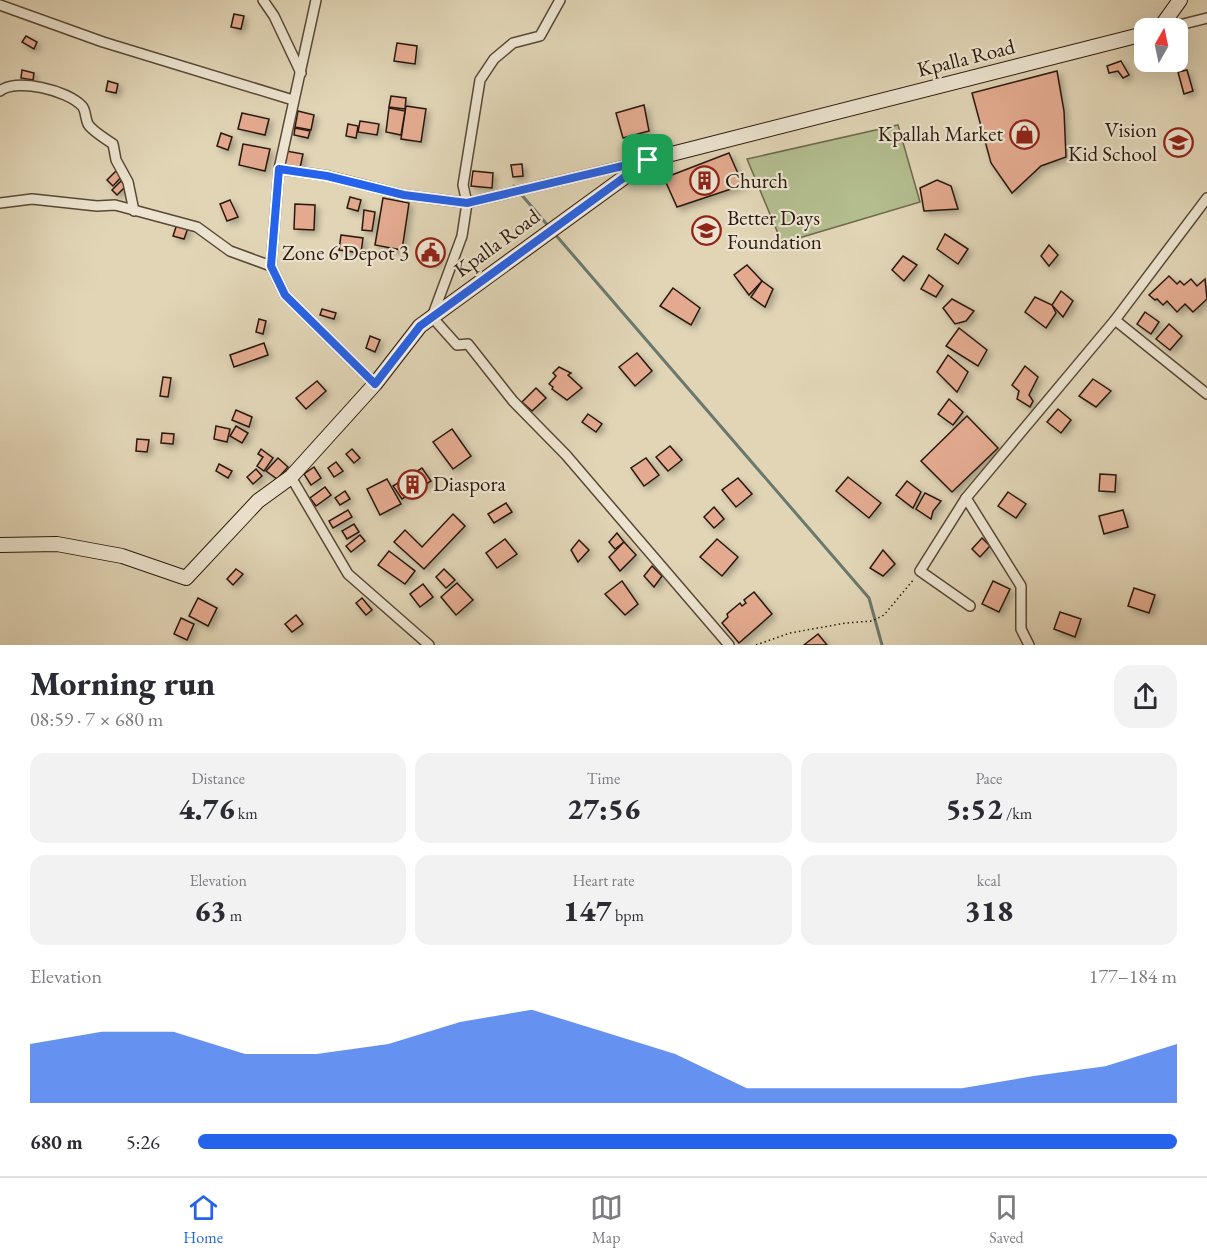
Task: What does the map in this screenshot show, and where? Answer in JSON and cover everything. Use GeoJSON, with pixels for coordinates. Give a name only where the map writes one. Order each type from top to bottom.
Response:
{"type":"FeatureCollection","features":[{"type":"Feature","properties":{"kind":"street"},"geometry":{"type":"LineString","coordinates":[[263,0],[274,16],[301,73]]}},
{"type":"Feature","properties":{"kind":"street"},"geometry":{"type":"LineString","coordinates":[[316,0],[279,169],[271,266],[285,295],[375,384]]}},
{"type":"Feature","properties":{"kind":"street"},"geometry":{"type":"LineString","coordinates":[[560,0],[540,36],[513,43],[494,59],[480,80],[464,185],[467,203],[462,236],[432,317],[457,345],[468,344],[513,401],[566,455],[729,645]]}},
{"type":"Feature","properties":{"kind":"street"},"geometry":{"type":"LineString","coordinates":[[1167,18],[1180,0]]}},
{"type":"Feature","properties":{"kind":"street"},"geometry":{"type":"LineString","coordinates":[[0,5],[104,42],[293,100]]}},
{"type":"Feature","properties":{"kind":"street"},"geometry":{"type":"LineString","coordinates":[[1188,23],[1207,18]]}},
{"type":"Feature","properties":{"kind":"street","name":"Kpalla Road"},"geometry":{"type":"LineString","coordinates":[[0,545],[57,544],[122,556],[186,578],[258,501],[291,477],[375,384],[420,326],[648,160],[1134,37]]}},
{"type":"Feature","properties":{"kind":"street"},"geometry":{"type":"LineString","coordinates":[[0,91],[13,84],[52,90],[64,94],[82,106],[88,125],[113,144],[116,160],[128,182],[134,211]]}},
{"type":"Feature","properties":{"kind":"street"},"geometry":{"type":"LineString","coordinates":[[279,169],[327,176],[404,195],[467,203],[648,160]]}},
{"type":"Feature","properties":{"kind":"street"},"geometry":{"type":"LineString","coordinates":[[970,606],[920,571],[966,498],[1115,320],[1207,198]]}},
{"type":"Feature","properties":{"kind":"street"},"geometry":{"type":"LineString","coordinates":[[0,203],[32,199],[97,206],[115,205],[197,227],[230,251],[271,266]]}},
{"type":"Feature","properties":{"kind":"street"},"geometry":{"type":"LineString","coordinates":[[1115,320],[1207,394]]}},
{"type":"Feature","properties":{"kind":"street"},"geometry":{"type":"LineString","coordinates":[[291,477],[348,574],[429,645]]}},
{"type":"Feature","properties":{"kind":"street"},"geometry":{"type":"LineString","coordinates":[[966,498],[1021,586],[1021,629],[1029,645]]}},
{"type":"Feature","properties":{"kind":"path"},"geometry":{"type":"LineString","coordinates":[[756,645],[790,633],[872,621],[884,615],[920,571]]}},
{"type":"Feature","properties":{"kind":"green space"},"geometry":{"type":"Polygon","coordinates":[[[898,125],[920,202],[782,243],[747,159],[898,125]]]}},
{"type":"Feature","properties":{"kind":"building"},"geometry":{"type":"Polygon","coordinates":[[[234,14],[244,16],[241,29],[231,27],[234,14]]]}},
{"type":"Feature","properties":{"kind":"building"},"geometry":{"type":"Polygon","coordinates":[[[26,36],[37,42],[34,49],[22,42],[26,36]]]}},
{"type":"Feature","properties":{"kind":"building"},"geometry":{"type":"Polygon","coordinates":[[[397,43],[417,46],[415,64],[394,61],[397,43]]]}},
{"type":"Feature","properties":{"kind":"building"},"geometry":{"type":"Polygon","coordinates":[[[1121,61],[1129,75],[1123,78],[1118,71],[1109,73],[1107,66],[1121,61]]]}},
{"type":"Feature","properties":{"kind":"building"},"geometry":{"type":"Polygon","coordinates":[[[22,70],[34,73],[33,80],[21,78],[22,70]]]}},
{"type":"Feature","properties":{"kind":"building","name":"Kpallah Market"},"geometry":{"type":"Polygon","coordinates":[[[1057,71],[1064,111],[1066,157],[1041,166],[1012,193],[991,163],[972,93],[1057,71]]]}},
{"type":"Feature","properties":{"kind":"building"},"geometry":{"type":"Polygon","coordinates":[[[1178,72],[1188,72],[1193,91],[1184,94],[1178,72]]]}},
{"type":"Feature","properties":{"kind":"building"},"geometry":{"type":"Polygon","coordinates":[[[108,81],[118,84],[116,93],[106,91],[108,81]]]}},
{"type":"Feature","properties":{"kind":"building"},"geometry":{"type":"Polygon","coordinates":[[[391,96],[406,98],[405,109],[389,107],[391,96]]]}},
{"type":"Feature","properties":{"kind":"building"},"geometry":{"type":"Polygon","coordinates":[[[644,105],[649,131],[623,138],[616,113],[644,105]]]}},
{"type":"Feature","properties":{"kind":"building"},"geometry":{"type":"Polygon","coordinates":[[[406,106],[426,109],[421,142],[401,139],[406,106]]]}},
{"type":"Feature","properties":{"kind":"building"},"geometry":{"type":"Polygon","coordinates":[[[389,108],[405,111],[401,135],[386,132],[389,108]]]}},
{"type":"Feature","properties":{"kind":"building"},"geometry":{"type":"Polygon","coordinates":[[[298,111],[314,115],[311,130],[295,127],[298,111]]]}},
{"type":"Feature","properties":{"kind":"building"},"geometry":{"type":"Polygon","coordinates":[[[242,113],[269,119],[265,135],[238,129],[242,113]]]}},
{"type":"Feature","properties":{"kind":"building"},"geometry":{"type":"Polygon","coordinates":[[[360,121],[379,124],[377,135],[358,132],[360,121]]]}},
{"type":"Feature","properties":{"kind":"building"},"geometry":{"type":"Polygon","coordinates":[[[348,124],[358,126],[356,138],[346,136],[348,124]]]}},
{"type":"Feature","properties":{"kind":"building"},"geometry":{"type":"Polygon","coordinates":[[[295,128],[310,131],[308,138],[294,135],[295,128]]]}},
{"type":"Feature","properties":{"kind":"building"},"geometry":{"type":"Polygon","coordinates":[[[221,133],[232,137],[228,150],[217,146],[221,133]]]}},
{"type":"Feature","properties":{"kind":"building"},"geometry":{"type":"Polygon","coordinates":[[[243,144],[270,149],[265,171],[239,165],[243,144]]]}},
{"type":"Feature","properties":{"kind":"building"},"geometry":{"type":"Polygon","coordinates":[[[286,151],[303,154],[300,168],[284,166],[286,151]]]}},
{"type":"Feature","properties":{"kind":"building","name":"Church"},"geometry":{"type":"Polygon","coordinates":[[[729,153],[743,185],[677,207],[664,178],[729,153]]]}},
{"type":"Feature","properties":{"kind":"building"},"geometry":{"type":"Polygon","coordinates":[[[522,164],[523,176],[513,177],[511,165],[522,164]]]}},
{"type":"Feature","properties":{"kind":"building"},"geometry":{"type":"Polygon","coordinates":[[[116,171],[122,176],[113,186],[107,180],[116,171]]]}},
{"type":"Feature","properties":{"kind":"building"},"geometry":{"type":"Polygon","coordinates":[[[473,171],[493,173],[492,188],[471,186],[473,171]]]}},
{"type":"Feature","properties":{"kind":"building"},"geometry":{"type":"Polygon","coordinates":[[[937,180],[951,186],[958,209],[924,211],[920,188],[937,180]]]}},
{"type":"Feature","properties":{"kind":"building"},"geometry":{"type":"Polygon","coordinates":[[[121,181],[126,186],[117,195],[112,190],[121,181]]]}},
{"type":"Feature","properties":{"kind":"building"},"geometry":{"type":"Polygon","coordinates":[[[350,197],[361,200],[358,211],[347,208],[350,197]]]}},
{"type":"Feature","properties":{"kind":"building"},"geometry":{"type":"Polygon","coordinates":[[[383,198],[409,203],[402,250],[375,245],[383,198]]]}},
{"type":"Feature","properties":{"kind":"building"},"geometry":{"type":"Polygon","coordinates":[[[230,200],[238,217],[227,221],[220,204],[230,200]]]}},
{"type":"Feature","properties":{"kind":"building"},"geometry":{"type":"Polygon","coordinates":[[[295,204],[315,205],[314,230],[294,229],[295,204]]]}},
{"type":"Feature","properties":{"kind":"building"},"geometry":{"type":"Polygon","coordinates":[[[364,210],[375,212],[372,231],[362,230],[364,210]]]}},
{"type":"Feature","properties":{"kind":"building"},"geometry":{"type":"Polygon","coordinates":[[[177,224],[188,228],[184,239],[173,236],[177,224]]]}},
{"type":"Feature","properties":{"kind":"building"},"geometry":{"type":"Polygon","coordinates":[[[945,234],[968,249],[958,264],[937,249],[945,234]]]}},
{"type":"Feature","properties":{"kind":"building"},"geometry":{"type":"Polygon","coordinates":[[[341,235],[363,238],[361,253],[339,250],[341,235]]]}},
{"type":"Feature","properties":{"kind":"building","name":"Zone 6 Depot 3"},"geometry":{"type":"Polygon","coordinates":[[[423,242],[440,245],[437,263],[420,260],[423,242]]]}},
{"type":"Feature","properties":{"kind":"building"},"geometry":{"type":"Polygon","coordinates":[[[1049,245],[1058,255],[1049,266],[1041,256],[1049,245]]]}},
{"type":"Feature","properties":{"kind":"building"},"geometry":{"type":"Polygon","coordinates":[[[903,256],[917,265],[904,281],[892,270],[903,256]]]}},
{"type":"Feature","properties":{"kind":"building"},"geometry":{"type":"Polygon","coordinates":[[[747,265],[762,281],[749,295],[734,275],[747,265]]]}},
{"type":"Feature","properties":{"kind":"building"},"geometry":{"type":"Polygon","coordinates":[[[929,275],[943,286],[936,297],[921,289],[929,275]]]}},
{"type":"Feature","properties":{"kind":"building"},"geometry":{"type":"Polygon","coordinates":[[[1169,276],[1177,284],[1180,281],[1184,285],[1191,279],[1197,286],[1205,279],[1207,299],[1193,312],[1185,304],[1177,312],[1167,301],[1163,305],[1149,295],[1169,276]]]}},
{"type":"Feature","properties":{"kind":"building"},"geometry":{"type":"Polygon","coordinates":[[[762,281],[773,289],[765,307],[751,297],[762,281]]]}},
{"type":"Feature","properties":{"kind":"building"},"geometry":{"type":"Polygon","coordinates":[[[673,288],[700,308],[691,325],[660,306],[673,288]]]}},
{"type":"Feature","properties":{"kind":"building"},"geometry":{"type":"Polygon","coordinates":[[[1061,291],[1073,301],[1063,317],[1052,305],[1061,291]]]}},
{"type":"Feature","properties":{"kind":"building"},"geometry":{"type":"Polygon","coordinates":[[[1035,297],[1052,305],[1056,313],[1046,328],[1025,312],[1035,297]]]}},
{"type":"Feature","properties":{"kind":"building"},"geometry":{"type":"Polygon","coordinates":[[[952,299],[974,311],[966,321],[955,324],[943,308],[952,299]]]}},
{"type":"Feature","properties":{"kind":"building"},"geometry":{"type":"Polygon","coordinates":[[[322,309],[336,313],[334,319],[320,315],[322,309]]]}},
{"type":"Feature","properties":{"kind":"building"},"geometry":{"type":"Polygon","coordinates":[[[1145,312],[1159,322],[1151,334],[1137,324],[1145,312]]]}},
{"type":"Feature","properties":{"kind":"building"},"geometry":{"type":"Polygon","coordinates":[[[259,319],[266,321],[263,334],[256,332],[259,319]]]}},
{"type":"Feature","properties":{"kind":"building"},"geometry":{"type":"Polygon","coordinates":[[[1169,324],[1182,336],[1170,350],[1156,339],[1169,324]]]}},
{"type":"Feature","properties":{"kind":"building"},"geometry":{"type":"Polygon","coordinates":[[[959,328],[987,350],[978,366],[946,346],[959,328]]]}},
{"type":"Feature","properties":{"kind":"building"},"geometry":{"type":"Polygon","coordinates":[[[370,336],[380,340],[375,352],[366,348],[370,336]]]}},
{"type":"Feature","properties":{"kind":"building"},"geometry":{"type":"Polygon","coordinates":[[[264,343],[268,355],[234,367],[230,355],[264,343]]]}},
{"type":"Feature","properties":{"kind":"building"},"geometry":{"type":"Polygon","coordinates":[[[637,353],[652,371],[635,386],[619,367],[637,353]]]}},
{"type":"Feature","properties":{"kind":"building"},"geometry":{"type":"Polygon","coordinates":[[[948,355],[968,372],[957,392],[937,372],[948,355]]]}},
{"type":"Feature","properties":{"kind":"building"},"geometry":{"type":"Polygon","coordinates":[[[1025,366],[1038,377],[1029,395],[1033,401],[1030,407],[1017,399],[1019,391],[1012,385],[1025,366]]]}},
{"type":"Feature","properties":{"kind":"building"},"geometry":{"type":"Polygon","coordinates":[[[559,367],[571,373],[568,375],[582,388],[567,400],[549,384],[556,376],[553,373],[559,367]]]}},
{"type":"Feature","properties":{"kind":"building"},"geometry":{"type":"Polygon","coordinates":[[[163,377],[171,378],[168,397],[160,396],[163,377]]]}},
{"type":"Feature","properties":{"kind":"building"},"geometry":{"type":"Polygon","coordinates":[[[1093,379],[1111,391],[1096,407],[1079,396],[1093,379]]]}},
{"type":"Feature","properties":{"kind":"building"},"geometry":{"type":"Polygon","coordinates":[[[317,381],[326,391],[306,409],[296,398],[317,381]]]}},
{"type":"Feature","properties":{"kind":"building"},"geometry":{"type":"Polygon","coordinates":[[[536,388],[546,398],[532,411],[522,402],[536,388]]]}},
{"type":"Feature","properties":{"kind":"building"},"geometry":{"type":"Polygon","coordinates":[[[949,399],[963,412],[953,425],[938,414],[949,399]]]}},
{"type":"Feature","properties":{"kind":"building"},"geometry":{"type":"Polygon","coordinates":[[[1058,409],[1071,420],[1061,433],[1047,422],[1058,409]]]}},
{"type":"Feature","properties":{"kind":"building"},"geometry":{"type":"Polygon","coordinates":[[[236,410],[252,417],[249,427],[232,420],[236,410]]]}},
{"type":"Feature","properties":{"kind":"building"},"geometry":{"type":"Polygon","coordinates":[[[588,414],[602,424],[596,432],[582,422],[588,414]]]}},
{"type":"Feature","properties":{"kind":"building"},"geometry":{"type":"Polygon","coordinates":[[[967,416],[998,448],[952,492],[921,461],[967,416]]]}},
{"type":"Feature","properties":{"kind":"building"},"geometry":{"type":"Polygon","coordinates":[[[216,426],[230,429],[227,442],[214,439],[216,426]]]}},
{"type":"Feature","properties":{"kind":"building"},"geometry":{"type":"Polygon","coordinates":[[[236,426],[248,433],[242,443],[230,436],[236,426]]]}},
{"type":"Feature","properties":{"kind":"building"},"geometry":{"type":"Polygon","coordinates":[[[452,429],[471,456],[453,469],[433,442],[452,429]]]}},
{"type":"Feature","properties":{"kind":"building"},"geometry":{"type":"Polygon","coordinates":[[[162,433],[174,434],[173,444],[161,443],[162,433]]]}},
{"type":"Feature","properties":{"kind":"building"},"geometry":{"type":"Polygon","coordinates":[[[137,439],[149,440],[147,452],[136,451],[137,439]]]}},
{"type":"Feature","properties":{"kind":"building"},"geometry":{"type":"Polygon","coordinates":[[[670,446],[682,460],[668,471],[656,457],[670,446]]]}},
{"type":"Feature","properties":{"kind":"building"},"geometry":{"type":"Polygon","coordinates":[[[261,449],[273,458],[264,471],[257,466],[263,457],[258,454],[261,449]]]}},
{"type":"Feature","properties":{"kind":"building"},"geometry":{"type":"Polygon","coordinates":[[[352,449],[360,458],[354,463],[346,454],[352,449]]]}},
{"type":"Feature","properties":{"kind":"building"},"geometry":{"type":"Polygon","coordinates":[[[278,458],[288,467],[277,479],[266,471],[278,458]]]}},
{"type":"Feature","properties":{"kind":"building"},"geometry":{"type":"Polygon","coordinates":[[[646,458],[659,475],[644,486],[631,468],[646,458]]]}},
{"type":"Feature","properties":{"kind":"building"},"geometry":{"type":"Polygon","coordinates":[[[336,462],[343,471],[334,477],[328,468],[336,462]]]}},
{"type":"Feature","properties":{"kind":"building"},"geometry":{"type":"Polygon","coordinates":[[[219,464],[232,471],[228,478],[216,471],[219,464]]]}},
{"type":"Feature","properties":{"kind":"building"},"geometry":{"type":"Polygon","coordinates":[[[314,467],[321,478],[311,485],[304,474],[314,467]]]}},
{"type":"Feature","properties":{"kind":"building","name":"Diaspora"},"geometry":{"type":"Polygon","coordinates":[[[422,468],[431,481],[402,499],[393,486],[422,468]]]}},
{"type":"Feature","properties":{"kind":"building"},"geometry":{"type":"Polygon","coordinates":[[[256,469],[262,476],[253,484],[247,477],[256,469]]]}},
{"type":"Feature","properties":{"kind":"building"},"geometry":{"type":"Polygon","coordinates":[[[1100,474],[1116,475],[1115,492],[1099,491],[1100,474]]]}},
{"type":"Feature","properties":{"kind":"building"},"geometry":{"type":"Polygon","coordinates":[[[848,477],[881,503],[869,518],[836,491],[848,477]]]}},
{"type":"Feature","properties":{"kind":"building"},"geometry":{"type":"Polygon","coordinates":[[[738,478],[752,494],[736,507],[722,490],[738,478]]]}},
{"type":"Feature","properties":{"kind":"building"},"geometry":{"type":"Polygon","coordinates":[[[387,479],[401,504],[380,515],[367,489],[387,479]]]}},
{"type":"Feature","properties":{"kind":"building"},"geometry":{"type":"Polygon","coordinates":[[[907,481],[921,492],[913,508],[896,495],[907,481]]]}},
{"type":"Feature","properties":{"kind":"building"},"geometry":{"type":"Polygon","coordinates":[[[325,487],[331,495],[316,506],[310,498],[325,487]]]}},
{"type":"Feature","properties":{"kind":"building"},"geometry":{"type":"Polygon","coordinates":[[[345,491],[350,499],[340,505],[335,498],[345,491]]]}},
{"type":"Feature","properties":{"kind":"building"},"geometry":{"type":"Polygon","coordinates":[[[1008,492],[1026,504],[1016,518],[998,506],[1008,492]]]}},
{"type":"Feature","properties":{"kind":"building"},"geometry":{"type":"Polygon","coordinates":[[[925,493],[941,501],[933,511],[931,519],[916,509],[925,493]]]}},
{"type":"Feature","properties":{"kind":"building"},"geometry":{"type":"Polygon","coordinates":[[[506,503],[512,512],[494,523],[488,514],[506,503]]]}},
{"type":"Feature","properties":{"kind":"building"},"geometry":{"type":"Polygon","coordinates":[[[714,507],[724,519],[714,528],[704,517],[714,507]]]}},
{"type":"Feature","properties":{"kind":"building"},"geometry":{"type":"Polygon","coordinates":[[[348,510],[352,517],[333,528],[329,521],[348,510]]]}},
{"type":"Feature","properties":{"kind":"building"},"geometry":{"type":"Polygon","coordinates":[[[1123,510],[1128,527],[1104,534],[1099,516],[1123,510]]]}},
{"type":"Feature","properties":{"kind":"building"},"geometry":{"type":"Polygon","coordinates":[[[453,514],[465,526],[424,569],[394,542],[405,530],[422,547],[453,514]]]}},
{"type":"Feature","properties":{"kind":"building"},"geometry":{"type":"Polygon","coordinates":[[[354,524],[359,532],[347,539],[342,531],[354,524]]]}},
{"type":"Feature","properties":{"kind":"building"},"geometry":{"type":"Polygon","coordinates":[[[617,533],[624,542],[615,549],[609,542],[617,533]]]}},
{"type":"Feature","properties":{"kind":"building"},"geometry":{"type":"Polygon","coordinates":[[[360,535],[365,541],[351,552],[346,546],[360,535]]]}},
{"type":"Feature","properties":{"kind":"building"},"geometry":{"type":"Polygon","coordinates":[[[982,538],[990,546],[980,557],[972,549],[982,538]]]}},
{"type":"Feature","properties":{"kind":"building"},"geometry":{"type":"Polygon","coordinates":[[[505,539],[517,554],[497,568],[486,553],[505,539]]]}},
{"type":"Feature","properties":{"kind":"building"},"geometry":{"type":"Polygon","coordinates":[[[717,539],[738,557],[722,576],[700,557],[717,539]]]}},
{"type":"Feature","properties":{"kind":"building"},"geometry":{"type":"Polygon","coordinates":[[[579,540],[589,550],[578,562],[571,550],[579,540]]]}},
{"type":"Feature","properties":{"kind":"building"},"geometry":{"type":"Polygon","coordinates":[[[624,542],[636,555],[620,571],[609,557],[624,542]]]}},
{"type":"Feature","properties":{"kind":"building"},"geometry":{"type":"Polygon","coordinates":[[[883,550],[895,564],[883,576],[870,568],[883,550]]]}},
{"type":"Feature","properties":{"kind":"building"},"geometry":{"type":"Polygon","coordinates":[[[389,551],[415,571],[405,584],[378,565],[389,551]]]}},
{"type":"Feature","properties":{"kind":"building"},"geometry":{"type":"Polygon","coordinates":[[[652,566],[662,576],[654,587],[644,576],[652,566]]]}},
{"type":"Feature","properties":{"kind":"building"},"geometry":{"type":"Polygon","coordinates":[[[236,569],[243,574],[233,585],[227,579],[236,569]]]}},
{"type":"Feature","properties":{"kind":"building"},"geometry":{"type":"Polygon","coordinates":[[[444,569],[455,580],[446,588],[436,577],[444,569]]]}},
{"type":"Feature","properties":{"kind":"building"},"geometry":{"type":"Polygon","coordinates":[[[622,581],[638,604],[625,615],[605,594],[622,581]]]}},
{"type":"Feature","properties":{"kind":"building"},"geometry":{"type":"Polygon","coordinates":[[[993,581],[1010,589],[999,612],[982,604],[993,581]]]}},
{"type":"Feature","properties":{"kind":"building"},"geometry":{"type":"Polygon","coordinates":[[[457,583],[473,600],[456,615],[441,597],[457,583]]]}},
{"type":"Feature","properties":{"kind":"building"},"geometry":{"type":"Polygon","coordinates":[[[423,584],[433,597],[420,607],[410,594],[423,584]]]}},
{"type":"Feature","properties":{"kind":"building"},"geometry":{"type":"Polygon","coordinates":[[[1134,588],[1155,595],[1149,613],[1128,606],[1134,588]]]}},
{"type":"Feature","properties":{"kind":"building"},"geometry":{"type":"Polygon","coordinates":[[[754,592],[772,614],[739,643],[722,623],[728,617],[727,614],[740,603],[742,606],[746,603],[744,600],[754,592]]]}},
{"type":"Feature","properties":{"kind":"building"},"geometry":{"type":"Polygon","coordinates":[[[198,598],[217,608],[208,626],[189,616],[198,598]]]}},
{"type":"Feature","properties":{"kind":"building"},"geometry":{"type":"Polygon","coordinates":[[[362,598],[372,610],[366,615],[356,603],[362,598]]]}},
{"type":"Feature","properties":{"kind":"building"},"geometry":{"type":"Polygon","coordinates":[[[1060,612],[1081,619],[1075,637],[1054,629],[1060,612]]]}},
{"type":"Feature","properties":{"kind":"building"},"geometry":{"type":"Polygon","coordinates":[[[296,615],[303,624],[292,632],[285,624],[296,615]]]}},
{"type":"Feature","properties":{"kind":"building"},"geometry":{"type":"Polygon","coordinates":[[[181,618],[194,624],[187,640],[174,634],[181,618]]]}},
{"type":"Feature","properties":{"kind":"building"},"geometry":{"type":"Polygon","coordinates":[[[818,634],[827,645],[804,645],[818,634]]]}},
{"type":"Feature","properties":{"kind":"waterway"},"geometry":{"type":"LineString","coordinates":[[514,186],[550,228]]}},
{"type":"Feature","properties":{"kind":"waterway"},"geometry":{"type":"LineString","coordinates":[[554,233],[869,598],[882,645]]}},
{"type":"Feature","properties":{"kind":"place","name":"Kpallah Market"},"geometry":{"type":"Point","coordinates":[1024,134]}},
{"type":"Feature","properties":{"kind":"place","name":"Vision Kid School"},"geometry":{"type":"Point","coordinates":[1178,142]}},
{"type":"Feature","properties":{"kind":"place","name":"Church"},"geometry":{"type":"Point","coordinates":[704,181]}},
{"type":"Feature","properties":{"kind":"place","name":"Better Days Foundation"},"geometry":{"type":"Point","coordinates":[706,230]}},
{"type":"Feature","properties":{"kind":"place","name":"Zone 6 Depot 3"},"geometry":{"type":"Point","coordinates":[430,253]}},
{"type":"Feature","properties":{"kind":"place","name":"Diaspora"},"geometry":{"type":"Point","coordinates":[412,484]}},
{"type":"Feature","properties":{"kind":"route"},"geometry":{"type":"LineString","coordinates":[[648,160],[420,326],[375,384],[285,295],[271,266],[279,169],[327,176],[358,185],[392,190],[404,195],[467,203],[648,160]]}}]}
